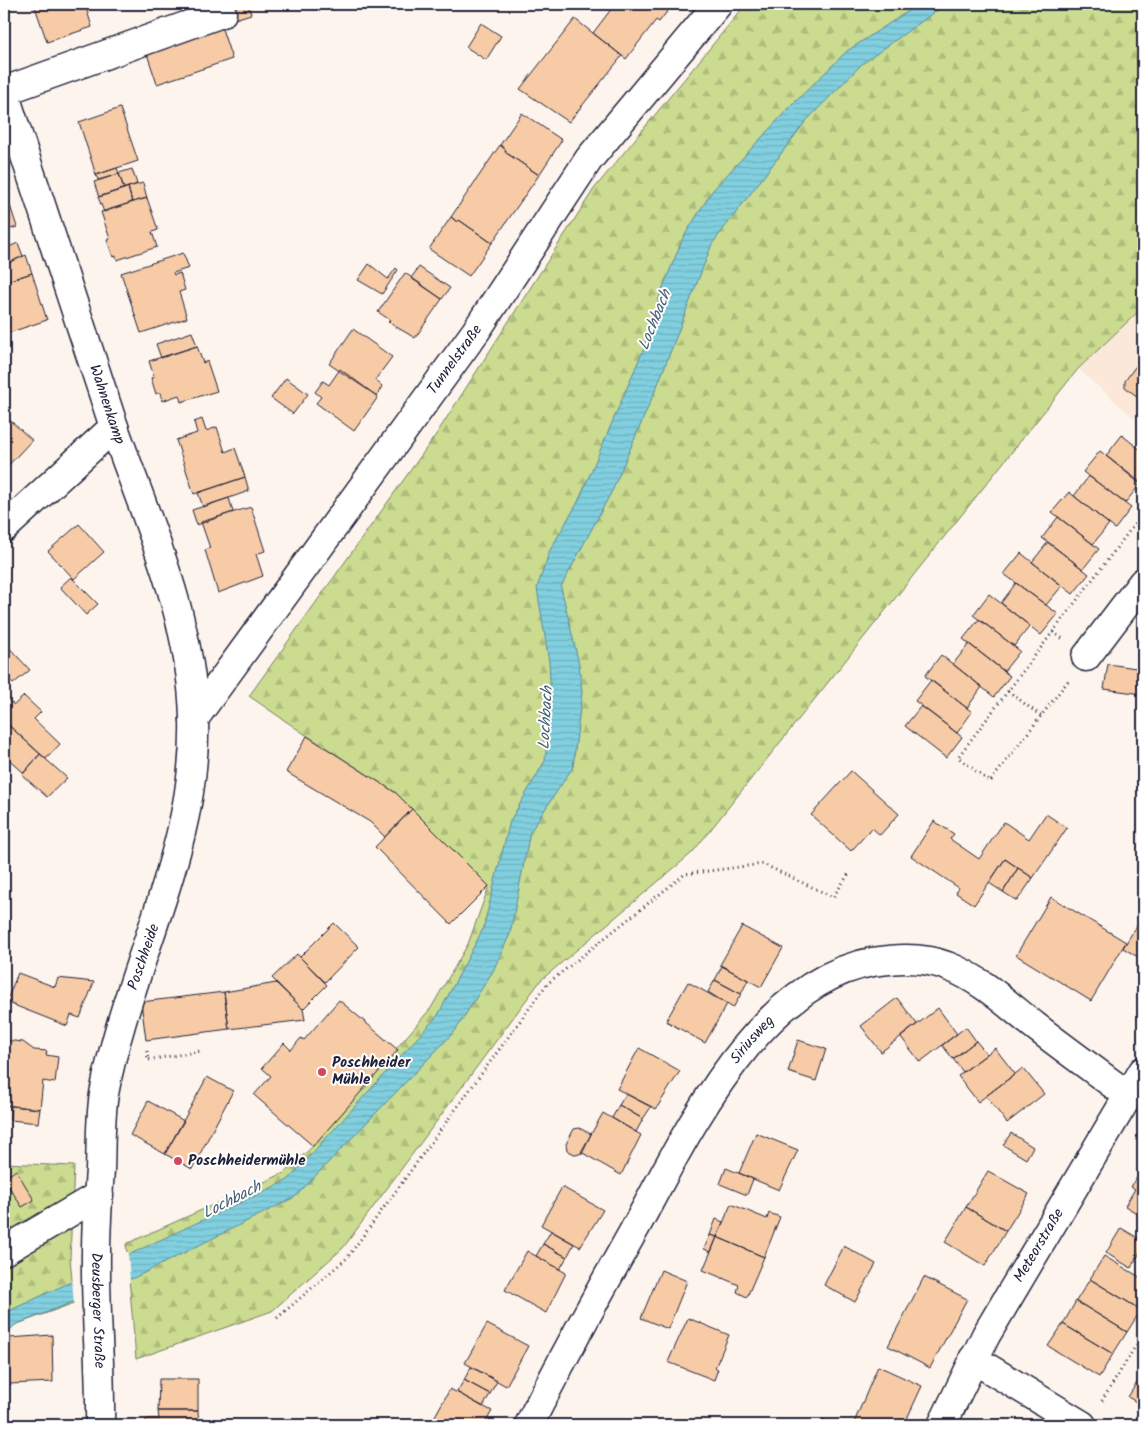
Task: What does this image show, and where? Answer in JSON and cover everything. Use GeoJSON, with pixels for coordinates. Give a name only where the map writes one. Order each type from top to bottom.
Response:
{"type":"FeatureCollection","features":[{"type":"Feature","properties":{"kind":"street","name":"Tunnelstraße"},"geometry":{"type":"LineString","coordinates":[[194,719],[476,331],[589,159],[718,4]]}},
{"type":"Feature","properties":{"kind":"street"},"geometry":{"type":"LineString","coordinates":[[4,92],[222,13]]}},
{"type":"Feature","properties":{"kind":"street","name":"Wahnenkamp"},"geometry":{"type":"LineString","coordinates":[[4,92],[114,427],[172,591],[184,639],[194,719]]}},
{"type":"Feature","properties":{"kind":"street"},"geometry":{"type":"LineString","coordinates":[[4,528],[114,427]]}},
{"type":"Feature","properties":{"kind":"street"},"geometry":{"type":"LineString","coordinates":[[1086,657],[1143,582]]}},
{"type":"Feature","properties":{"kind":"street","name":"Poschheide"},"geometry":{"type":"LineString","coordinates":[[99,1195],[104,1098],[114,1052],[181,840],[190,779],[194,719]]}},
{"type":"Feature","properties":{"kind":"street","name":"Siriusweg"},"geometry":{"type":"LineString","coordinates":[[529,1425],[590,1308],[707,1099],[738,1058],[772,1020],[820,980],[843,968],[883,960],[905,958],[947,966],[980,983],[1129,1096]]}},
{"type":"Feature","properties":{"kind":"street","name":"Meteorstraße"},"geometry":{"type":"LineString","coordinates":[[942,1425],[973,1359],[1143,1072]]}},
{"type":"Feature","properties":{"kind":"street"},"geometry":{"type":"LineString","coordinates":[[4,1251],[99,1195]]}},
{"type":"Feature","properties":{"kind":"street","name":"Deusberger Straße"},"geometry":{"type":"LineString","coordinates":[[99,1195],[96,1254],[100,1425]]}},
{"type":"Feature","properties":{"kind":"street"},"geometry":{"type":"LineString","coordinates":[[973,1359],[1090,1417]]}},
{"type":"Feature","properties":{"kind":"path"},"geometry":{"type":"LineString","coordinates":[[1086,657],[990,782],[958,757],[1143,513]]}},
{"type":"Feature","properties":{"kind":"path"},"geometry":{"type":"LineString","coordinates":[[1008,691],[1042,716]]}},
{"type":"Feature","properties":{"kind":"path"},"geometry":{"type":"LineString","coordinates":[[278,1318],[347,1258],[547,984],[685,874],[763,864],[833,897],[850,872]]}},
{"type":"Feature","properties":{"kind":"path"},"geometry":{"type":"LineString","coordinates":[[148,1060],[201,1051]]}},
{"type":"Feature","properties":{"kind":"path"},"geometry":{"type":"LineString","coordinates":[[1090,1417],[1143,1334]]}},
{"type":"Feature","properties":{"kind":"shaded area"},"geometry":{"type":"Polygon","coordinates":[[[1143,307],[1143,426],[1078,369],[1143,307]]]}},
{"type":"Feature","properties":{"kind":"green space"},"geometry":{"type":"Polygon","coordinates":[[[746,4],[1143,4],[1143,307],[1078,369],[692,853],[541,980],[343,1248],[272,1311],[136,1359],[126,1244],[284,1173],[313,1146],[431,1008],[468,944],[489,886],[396,793],[249,696],[435,436],[594,189],[746,4]]]}},
{"type":"Feature","properties":{"kind":"green space"},"geometry":{"type":"Polygon","coordinates":[[[4,1163],[74,1166],[70,1257],[74,1303],[15,1325],[4,1335],[4,1163]]]}},
{"type":"Feature","properties":{"kind":"water","name":"Lochbach"},"geometry":{"type":"Polygon","coordinates":[[[919,4],[946,4],[862,64],[806,121],[712,244],[658,384],[613,489],[561,587],[579,664],[582,692],[573,767],[530,832],[510,934],[493,971],[455,1031],[295,1197],[136,1277],[15,1325],[4,1335],[4,1315],[9,1311],[288,1180],[438,1015],[483,929],[510,821],[545,761],[551,700],[549,662],[537,588],[550,550],[578,502],[644,348],[661,292],[683,238],[712,191],[788,109],[847,51],[919,4]]]}},
{"type":"Feature","properties":{"kind":"pier"},"geometry":{"type":"Polygon","coordinates":[[[124,1252],[128,1252],[130,1282],[74,1305],[72,1280],[124,1252]]]}},
{"type":"Feature","properties":{"kind":"building"},"geometry":{"type":"Polygon","coordinates":[[[34,4],[85,4],[92,27],[47,42],[34,4]]]}},
{"type":"Feature","properties":{"kind":"building"},"geometry":{"type":"Polygon","coordinates":[[[229,4],[248,4],[251,14],[225,22],[229,4]]]}},
{"type":"Feature","properties":{"kind":"building"},"geometry":{"type":"Polygon","coordinates":[[[615,4],[673,4],[659,22],[656,20],[626,59],[593,33],[615,4]]]}},
{"type":"Feature","properties":{"kind":"building"},"geometry":{"type":"Polygon","coordinates":[[[575,19],[622,56],[569,122],[520,89],[575,19]]]}},
{"type":"Feature","properties":{"kind":"building"},"geometry":{"type":"Polygon","coordinates":[[[481,23],[501,36],[486,60],[466,47],[481,23]]]}},
{"type":"Feature","properties":{"kind":"building"},"geometry":{"type":"Polygon","coordinates":[[[221,26],[232,59],[157,84],[146,51],[221,26]]]}},
{"type":"Feature","properties":{"kind":"building"},"geometry":{"type":"Polygon","coordinates":[[[120,108],[138,161],[96,175],[79,122],[120,108]]]}},
{"type":"Feature","properties":{"kind":"building"},"geometry":{"type":"Polygon","coordinates":[[[522,113],[562,140],[539,175],[505,152],[506,150],[500,145],[522,113]]]}},
{"type":"Feature","properties":{"kind":"building"},"geometry":{"type":"Polygon","coordinates":[[[500,145],[506,150],[505,152],[539,175],[492,243],[459,220],[457,222],[451,217],[500,145]]]}},
{"type":"Feature","properties":{"kind":"building"},"geometry":{"type":"Polygon","coordinates":[[[117,168],[119,174],[98,180],[96,175],[117,168]]]}},
{"type":"Feature","properties":{"kind":"building"},"geometry":{"type":"Polygon","coordinates":[[[132,169],[137,184],[124,189],[119,173],[132,169]]]}},
{"type":"Feature","properties":{"kind":"building"},"geometry":{"type":"Polygon","coordinates":[[[119,174],[124,189],[99,197],[94,182],[119,174]]]}},
{"type":"Feature","properties":{"kind":"building"},"geometry":{"type":"Polygon","coordinates":[[[143,183],[147,198],[132,202],[128,187],[143,183]]]}},
{"type":"Feature","properties":{"kind":"building"},"geometry":{"type":"Polygon","coordinates":[[[4,187],[17,227],[4,231],[4,187]]]}},
{"type":"Feature","properties":{"kind":"building"},"geometry":{"type":"Polygon","coordinates":[[[128,187],[132,202],[104,212],[98,197],[128,187]]]}},
{"type":"Feature","properties":{"kind":"building"},"geometry":{"type":"Polygon","coordinates":[[[147,198],[158,230],[152,232],[157,247],[117,260],[116,256],[113,257],[107,240],[110,239],[101,212],[147,198]]]}},
{"type":"Feature","properties":{"kind":"building"},"geometry":{"type":"Polygon","coordinates":[[[451,217],[457,222],[459,220],[492,243],[469,276],[429,249],[451,217]]]}},
{"type":"Feature","properties":{"kind":"building"},"geometry":{"type":"Polygon","coordinates":[[[18,243],[23,256],[4,265],[4,249],[18,243]]]}},
{"type":"Feature","properties":{"kind":"building"},"geometry":{"type":"Polygon","coordinates":[[[183,253],[189,268],[173,273],[174,275],[180,273],[185,290],[179,292],[187,318],[141,333],[121,273],[183,253]]]}},
{"type":"Feature","properties":{"kind":"building"},"geometry":{"type":"Polygon","coordinates":[[[26,255],[32,273],[4,282],[4,265],[26,255]]]}},
{"type":"Feature","properties":{"kind":"building"},"geometry":{"type":"Polygon","coordinates":[[[369,264],[388,279],[396,268],[398,270],[382,294],[358,280],[369,264]]]}},
{"type":"Feature","properties":{"kind":"building"},"geometry":{"type":"Polygon","coordinates":[[[419,267],[450,288],[442,299],[411,278],[419,267]]]}},
{"type":"Feature","properties":{"kind":"building"},"geometry":{"type":"Polygon","coordinates":[[[32,273],[47,320],[5,334],[4,282],[32,273]]]}},
{"type":"Feature","properties":{"kind":"building"},"geometry":{"type":"Polygon","coordinates":[[[405,273],[442,299],[415,338],[388,322],[390,320],[378,312],[405,273]]]}},
{"type":"Feature","properties":{"kind":"building"},"geometry":{"type":"Polygon","coordinates":[[[353,329],[392,357],[375,380],[382,386],[377,396],[329,364],[353,329]]]}},
{"type":"Feature","properties":{"kind":"building"},"geometry":{"type":"Polygon","coordinates":[[[192,332],[197,346],[161,358],[156,344],[192,332]]]}},
{"type":"Feature","properties":{"kind":"building"},"geometry":{"type":"Polygon","coordinates":[[[197,346],[203,363],[207,361],[217,391],[181,402],[179,395],[162,401],[160,392],[156,394],[151,378],[154,377],[149,361],[197,346]]]}},
{"type":"Feature","properties":{"kind":"building"},"geometry":{"type":"Polygon","coordinates":[[[1143,356],[1143,401],[1125,387],[1125,381],[1143,356]]]}},
{"type":"Feature","properties":{"kind":"building"},"geometry":{"type":"Polygon","coordinates":[[[340,369],[378,397],[354,431],[316,403],[321,397],[315,392],[323,381],[329,385],[340,369]]]}},
{"type":"Feature","properties":{"kind":"building"},"geometry":{"type":"Polygon","coordinates":[[[286,378],[308,394],[293,414],[271,398],[286,378]]]}},
{"type":"Feature","properties":{"kind":"building"},"geometry":{"type":"Polygon","coordinates":[[[4,415],[32,440],[4,470],[4,415]]]}},
{"type":"Feature","properties":{"kind":"building"},"geometry":{"type":"Polygon","coordinates":[[[202,419],[206,431],[217,427],[225,452],[235,448],[245,477],[194,494],[176,440],[197,433],[194,422],[202,419]]]}},
{"type":"Feature","properties":{"kind":"building"},"geometry":{"type":"Polygon","coordinates":[[[1122,435],[1143,452],[1143,486],[1106,456],[1122,435]]]}},
{"type":"Feature","properties":{"kind":"building"},"geometry":{"type":"Polygon","coordinates":[[[1100,451],[1141,483],[1125,503],[1083,472],[1100,451]]]}},
{"type":"Feature","properties":{"kind":"building"},"geometry":{"type":"Polygon","coordinates":[[[1089,476],[1131,508],[1115,529],[1074,496],[1089,476]]]}},
{"type":"Feature","properties":{"kind":"building"},"geometry":{"type":"Polygon","coordinates":[[[245,477],[249,491],[203,507],[198,493],[245,477]]]}},
{"type":"Feature","properties":{"kind":"building"},"geometry":{"type":"Polygon","coordinates":[[[1069,492],[1109,524],[1093,544],[1052,512],[1069,492]]]}},
{"type":"Feature","properties":{"kind":"building"},"geometry":{"type":"Polygon","coordinates":[[[229,498],[233,512],[197,525],[192,510],[229,498]]]}},
{"type":"Feature","properties":{"kind":"building"},"geometry":{"type":"Polygon","coordinates":[[[251,507],[265,551],[256,554],[263,576],[218,593],[205,550],[210,548],[201,522],[251,507]]]}},
{"type":"Feature","properties":{"kind":"building"},"geometry":{"type":"Polygon","coordinates":[[[1058,517],[1099,549],[1083,569],[1042,538],[1058,517]]]}},
{"type":"Feature","properties":{"kind":"building"},"geometry":{"type":"Polygon","coordinates":[[[79,524],[104,552],[74,579],[48,551],[79,524]]]}},
{"type":"Feature","properties":{"kind":"building"},"geometry":{"type":"Polygon","coordinates":[[[1048,542],[1089,574],[1073,594],[1032,562],[1048,542]]]}},
{"type":"Feature","properties":{"kind":"building"},"geometry":{"type":"Polygon","coordinates":[[[1021,553],[1062,586],[1046,605],[1004,574],[1021,553]]]}},
{"type":"Feature","properties":{"kind":"building"},"geometry":{"type":"Polygon","coordinates":[[[71,577],[98,604],[86,615],[60,587],[71,577]]]}},
{"type":"Feature","properties":{"kind":"building"},"geometry":{"type":"Polygon","coordinates":[[[1016,583],[1058,614],[1041,635],[1001,603],[1016,583]]]}},
{"type":"Feature","properties":{"kind":"building"},"geometry":{"type":"Polygon","coordinates":[[[989,594],[1030,626],[1014,646],[973,615],[989,594]]]}},
{"type":"Feature","properties":{"kind":"building"},"geometry":{"type":"Polygon","coordinates":[[[979,619],[1020,651],[1004,671],[963,639],[979,619]]]}},
{"type":"Feature","properties":{"kind":"building"},"geometry":{"type":"Polygon","coordinates":[[[4,642],[30,670],[13,684],[4,674],[4,642]]]}},
{"type":"Feature","properties":{"kind":"building"},"geometry":{"type":"Polygon","coordinates":[[[969,644],[1010,676],[994,697],[953,664],[969,644]]]}},
{"type":"Feature","properties":{"kind":"building"},"geometry":{"type":"Polygon","coordinates":[[[941,655],[982,687],[967,708],[925,676],[941,655]]]}},
{"type":"Feature","properties":{"kind":"building"},"geometry":{"type":"Polygon","coordinates":[[[1108,664],[1143,669],[1143,694],[1104,689],[1108,664]]]}},
{"type":"Feature","properties":{"kind":"building"},"geometry":{"type":"Polygon","coordinates":[[[931,680],[972,712],[957,733],[915,701],[931,680]]]}},
{"type":"Feature","properties":{"kind":"building"},"geometry":{"type":"Polygon","coordinates":[[[4,696],[14,705],[24,696],[41,712],[34,719],[60,744],[46,759],[4,721],[4,696]]]}},
{"type":"Feature","properties":{"kind":"building"},"geometry":{"type":"Polygon","coordinates":[[[921,706],[962,737],[946,758],[905,726],[921,706]]]}},
{"type":"Feature","properties":{"kind":"building"},"geometry":{"type":"Polygon","coordinates":[[[4,721],[40,754],[24,773],[4,755],[4,721]]]}},
{"type":"Feature","properties":{"kind":"building"},"geometry":{"type":"Polygon","coordinates":[[[307,736],[396,793],[412,809],[385,837],[370,822],[286,772],[307,736]]]}},
{"type":"Feature","properties":{"kind":"building"},"geometry":{"type":"Polygon","coordinates":[[[40,754],[67,778],[47,797],[22,775],[40,754]]]}},
{"type":"Feature","properties":{"kind":"building"},"geometry":{"type":"Polygon","coordinates":[[[851,771],[899,814],[880,835],[872,828],[851,851],[811,815],[851,771]]]}},
{"type":"Feature","properties":{"kind":"building"},"geometry":{"type":"Polygon","coordinates":[[[412,809],[489,886],[451,924],[375,847],[412,809]]]}},
{"type":"Feature","properties":{"kind":"building"},"geometry":{"type":"Polygon","coordinates":[[[1046,814],[1067,828],[1033,878],[1005,859],[974,905],[956,893],[959,888],[911,856],[934,821],[954,834],[950,839],[979,859],[1004,822],[1029,839],[1046,814]]]}},
{"type":"Feature","properties":{"kind":"building"},"geometry":{"type":"Polygon","coordinates":[[[1005,859],[1018,868],[1003,892],[989,883],[1005,859]]]}},
{"type":"Feature","properties":{"kind":"building"},"geometry":{"type":"Polygon","coordinates":[[[1018,868],[1033,878],[1017,901],[1003,892],[1018,868]]]}},
{"type":"Feature","properties":{"kind":"building"},"geometry":{"type":"Polygon","coordinates":[[[1051,897],[1126,942],[1091,1001],[1016,955],[1051,897]]]}},
{"type":"Feature","properties":{"kind":"building"},"geometry":{"type":"Polygon","coordinates":[[[1139,922],[1143,925],[1143,960],[1123,948],[1139,922]]]}},
{"type":"Feature","properties":{"kind":"building"},"geometry":{"type":"Polygon","coordinates":[[[334,923],[359,947],[325,982],[300,957],[334,923]]]}},
{"type":"Feature","properties":{"kind":"building"},"geometry":{"type":"Polygon","coordinates":[[[742,926],[783,948],[761,987],[720,965],[742,926]]]}},
{"type":"Feature","properties":{"kind":"building"},"geometry":{"type":"Polygon","coordinates":[[[297,954],[327,985],[303,1009],[272,978],[297,954]]]}},
{"type":"Feature","properties":{"kind":"building"},"geometry":{"type":"Polygon","coordinates":[[[722,966],[748,980],[741,994],[715,980],[722,966]]]}},
{"type":"Feature","properties":{"kind":"building"},"geometry":{"type":"Polygon","coordinates":[[[18,973],[55,987],[58,978],[94,982],[80,1018],[71,1015],[67,1026],[6,1002],[18,973]]]}},
{"type":"Feature","properties":{"kind":"building"},"geometry":{"type":"Polygon","coordinates":[[[715,980],[741,994],[733,1008],[708,992],[715,980]]]}},
{"type":"Feature","properties":{"kind":"building"},"geometry":{"type":"Polygon","coordinates":[[[688,982],[727,1004],[705,1043],[666,1021],[688,982]]]}},
{"type":"Feature","properties":{"kind":"building"},"geometry":{"type":"Polygon","coordinates":[[[276,983],[303,1009],[305,1020],[229,1029],[224,992],[276,983]]]}},
{"type":"Feature","properties":{"kind":"building"},"geometry":{"type":"Polygon","coordinates":[[[224,992],[229,1029],[146,1040],[141,1002],[224,992]]]}},
{"type":"Feature","properties":{"kind":"building"},"geometry":{"type":"Polygon","coordinates":[[[897,998],[917,1024],[881,1052],[861,1026],[897,998]]]}},
{"type":"Feature","properties":{"kind":"building","name":"Poschheider Mühle"},"geometry":{"type":"Polygon","coordinates":[[[339,1000],[398,1050],[313,1146],[254,1095],[271,1076],[262,1068],[284,1043],[291,1050],[301,1038],[304,1040],[339,1000]]]}},
{"type":"Feature","properties":{"kind":"building"},"geometry":{"type":"Polygon","coordinates":[[[938,1008],[957,1034],[920,1062],[901,1037],[938,1008]]]}},
{"type":"Feature","properties":{"kind":"building"},"geometry":{"type":"Polygon","coordinates":[[[966,1027],[976,1041],[953,1059],[942,1045],[966,1027]]]}},
{"type":"Feature","properties":{"kind":"building"},"geometry":{"type":"Polygon","coordinates":[[[4,1040],[23,1042],[34,1050],[47,1051],[46,1055],[58,1057],[55,1083],[43,1081],[40,1109],[4,1105],[4,1040]]]}},
{"type":"Feature","properties":{"kind":"building"},"geometry":{"type":"Polygon","coordinates":[[[798,1040],[826,1049],[816,1081],[788,1072],[798,1040]]]}},
{"type":"Feature","properties":{"kind":"building"},"geometry":{"type":"Polygon","coordinates":[[[976,1041],[987,1054],[963,1072],[953,1059],[976,1041]]]}},
{"type":"Feature","properties":{"kind":"building"},"geometry":{"type":"Polygon","coordinates":[[[639,1048],[680,1071],[656,1109],[617,1089],[639,1048]]]}},
{"type":"Feature","properties":{"kind":"building"},"geometry":{"type":"Polygon","coordinates":[[[995,1048],[1015,1074],[978,1102],[958,1076],[995,1048]]]}},
{"type":"Feature","properties":{"kind":"building"},"geometry":{"type":"Polygon","coordinates":[[[1023,1068],[1044,1094],[1007,1123],[986,1096],[1023,1068]]]}},
{"type":"Feature","properties":{"kind":"building"},"geometry":{"type":"Polygon","coordinates":[[[207,1077],[233,1091],[192,1169],[165,1154],[207,1077]]]}},
{"type":"Feature","properties":{"kind":"building"},"geometry":{"type":"Polygon","coordinates":[[[626,1094],[651,1107],[643,1119],[619,1105],[626,1094]]]}},
{"type":"Feature","properties":{"kind":"building"},"geometry":{"type":"Polygon","coordinates":[[[148,1101],[184,1121],[165,1154],[130,1135],[148,1101]]]}},
{"type":"Feature","properties":{"kind":"building"},"geometry":{"type":"Polygon","coordinates":[[[619,1105],[643,1119],[636,1132],[612,1118],[619,1105]]]}},
{"type":"Feature","properties":{"kind":"building"},"geometry":{"type":"Polygon","coordinates":[[[11,1106],[40,1109],[38,1123],[10,1120],[11,1106]]]}},
{"type":"Feature","properties":{"kind":"building"},"geometry":{"type":"Polygon","coordinates":[[[603,1113],[641,1135],[621,1175],[581,1152],[603,1113]]]}},
{"type":"Feature","properties":{"kind":"building"},"geometry":{"type":"Polygon","coordinates":[[[579,1128],[591,1134],[582,1153],[576,1155],[567,1150],[566,1144],[574,1129],[579,1128]]]}},
{"type":"Feature","properties":{"kind":"building"},"geometry":{"type":"Polygon","coordinates":[[[756,1133],[798,1150],[779,1190],[739,1173],[756,1133]]]}},
{"type":"Feature","properties":{"kind":"building"},"geometry":{"type":"Polygon","coordinates":[[[1011,1133],[1033,1147],[1026,1159],[1003,1145],[1011,1133]]]}},
{"type":"Feature","properties":{"kind":"building"},"geometry":{"type":"Polygon","coordinates":[[[1143,1167],[1143,1217],[1125,1206],[1135,1189],[1131,1187],[1143,1167]]]}},
{"type":"Feature","properties":{"kind":"building"},"geometry":{"type":"Polygon","coordinates":[[[726,1168],[753,1179],[747,1195],[720,1184],[726,1168]]]}},
{"type":"Feature","properties":{"kind":"building"},"geometry":{"type":"Polygon","coordinates":[[[16,1170],[34,1200],[22,1207],[4,1179],[16,1170]]]}},
{"type":"Feature","properties":{"kind":"building"},"geometry":{"type":"Polygon","coordinates":[[[988,1171],[1029,1194],[1006,1231],[966,1207],[988,1171]]]}},
{"type":"Feature","properties":{"kind":"building"},"geometry":{"type":"Polygon","coordinates":[[[562,1187],[603,1210],[580,1247],[541,1225],[562,1187]]]}},
{"type":"Feature","properties":{"kind":"building"},"geometry":{"type":"Polygon","coordinates":[[[731,1204],[767,1219],[769,1213],[780,1217],[764,1257],[717,1237],[731,1204]]]}},
{"type":"Feature","properties":{"kind":"building"},"geometry":{"type":"Polygon","coordinates":[[[966,1207],[1006,1231],[985,1266],[945,1242],[966,1207]]]}},
{"type":"Feature","properties":{"kind":"building"},"geometry":{"type":"Polygon","coordinates":[[[716,1219],[723,1222],[717,1237],[710,1235],[716,1219]]]}},
{"type":"Feature","properties":{"kind":"building"},"geometry":{"type":"Polygon","coordinates":[[[1121,1228],[1143,1241],[1143,1247],[1131,1268],[1106,1253],[1121,1228]]]}},
{"type":"Feature","properties":{"kind":"building"},"geometry":{"type":"Polygon","coordinates":[[[551,1231],[574,1244],[567,1257],[543,1244],[551,1231]]]}},
{"type":"Feature","properties":{"kind":"building"},"geometry":{"type":"Polygon","coordinates":[[[710,1235],[717,1237],[711,1252],[704,1249],[710,1235]]]}},
{"type":"Feature","properties":{"kind":"building"},"geometry":{"type":"Polygon","coordinates":[[[717,1237],[764,1257],[747,1297],[737,1292],[739,1285],[703,1270],[717,1237]]]}},
{"type":"Feature","properties":{"kind":"building"},"geometry":{"type":"Polygon","coordinates":[[[543,1244],[567,1257],[560,1269],[536,1256],[543,1244]]]}},
{"type":"Feature","properties":{"kind":"building"},"geometry":{"type":"Polygon","coordinates":[[[844,1246],[876,1264],[855,1302],[824,1285],[844,1246]]]}},
{"type":"Feature","properties":{"kind":"building"},"geometry":{"type":"Polygon","coordinates":[[[527,1251],[566,1273],[546,1313],[505,1290],[527,1251]]]}},
{"type":"Feature","properties":{"kind":"building"},"geometry":{"type":"Polygon","coordinates":[[[1104,1256],[1143,1279],[1143,1305],[1141,1310],[1090,1279],[1104,1256]]]}},
{"type":"Feature","properties":{"kind":"building"},"geometry":{"type":"Polygon","coordinates":[[[661,1270],[687,1281],[668,1329],[641,1318],[661,1270]]]}},
{"type":"Feature","properties":{"kind":"building"},"geometry":{"type":"Polygon","coordinates":[[[924,1277],[967,1299],[930,1368],[888,1346],[924,1277]]]}},
{"type":"Feature","properties":{"kind":"building"},"geometry":{"type":"Polygon","coordinates":[[[1090,1279],[1141,1310],[1127,1332],[1076,1301],[1090,1279]]]}},
{"type":"Feature","properties":{"kind":"building"},"geometry":{"type":"Polygon","coordinates":[[[1076,1301],[1127,1332],[1113,1354],[1063,1324],[1076,1301]]]}},
{"type":"Feature","properties":{"kind":"building"},"geometry":{"type":"Polygon","coordinates":[[[688,1318],[729,1335],[715,1368],[718,1369],[714,1380],[668,1362],[688,1318]]]}},
{"type":"Feature","properties":{"kind":"building"},"geometry":{"type":"Polygon","coordinates":[[[487,1324],[528,1346],[506,1386],[465,1363],[487,1324]]]}},
{"type":"Feature","properties":{"kind":"building"},"geometry":{"type":"Polygon","coordinates":[[[1063,1324],[1113,1354],[1099,1377],[1048,1346],[1063,1324]]]}},
{"type":"Feature","properties":{"kind":"building"},"geometry":{"type":"Polygon","coordinates":[[[52,1335],[53,1382],[9,1384],[9,1338],[52,1335]]]}},
{"type":"Feature","properties":{"kind":"building"},"geometry":{"type":"Polygon","coordinates":[[[878,1366],[922,1386],[904,1425],[853,1425],[878,1366]]]}},
{"type":"Feature","properties":{"kind":"building"},"geometry":{"type":"Polygon","coordinates":[[[471,1367],[497,1381],[490,1394],[464,1380],[471,1367]]]}},
{"type":"Feature","properties":{"kind":"building"},"geometry":{"type":"Polygon","coordinates":[[[1143,1373],[1143,1406],[1128,1397],[1143,1373]]]}},
{"type":"Feature","properties":{"kind":"building"},"geometry":{"type":"Polygon","coordinates":[[[159,1379],[198,1379],[198,1411],[158,1411],[159,1379]]]}},
{"type":"Feature","properties":{"kind":"building"},"geometry":{"type":"Polygon","coordinates":[[[464,1380],[490,1394],[483,1407],[457,1392],[464,1380]]]}},
{"type":"Feature","properties":{"kind":"building"},"geometry":{"type":"Polygon","coordinates":[[[450,1389],[492,1411],[484,1425],[430,1425],[450,1389]]]}},
{"type":"Feature","properties":{"kind":"building"},"geometry":{"type":"Polygon","coordinates":[[[158,1411],[198,1411],[199,1425],[143,1425],[147,1419],[159,1419],[158,1411]]]}},
{"type":"Feature","properties":{"kind":"building"},"geometry":{"type":"Polygon","coordinates":[[[822,1419],[836,1425],[819,1425],[822,1419]]]}},
{"type":"Feature","properties":{"kind":"place","name":"Poschheider Mühle"},"geometry":{"type":"Point","coordinates":[322,1072]}},
{"type":"Feature","properties":{"kind":"place","name":"Poschheidermühle"},"geometry":{"type":"Point","coordinates":[178,1161]}}]}
